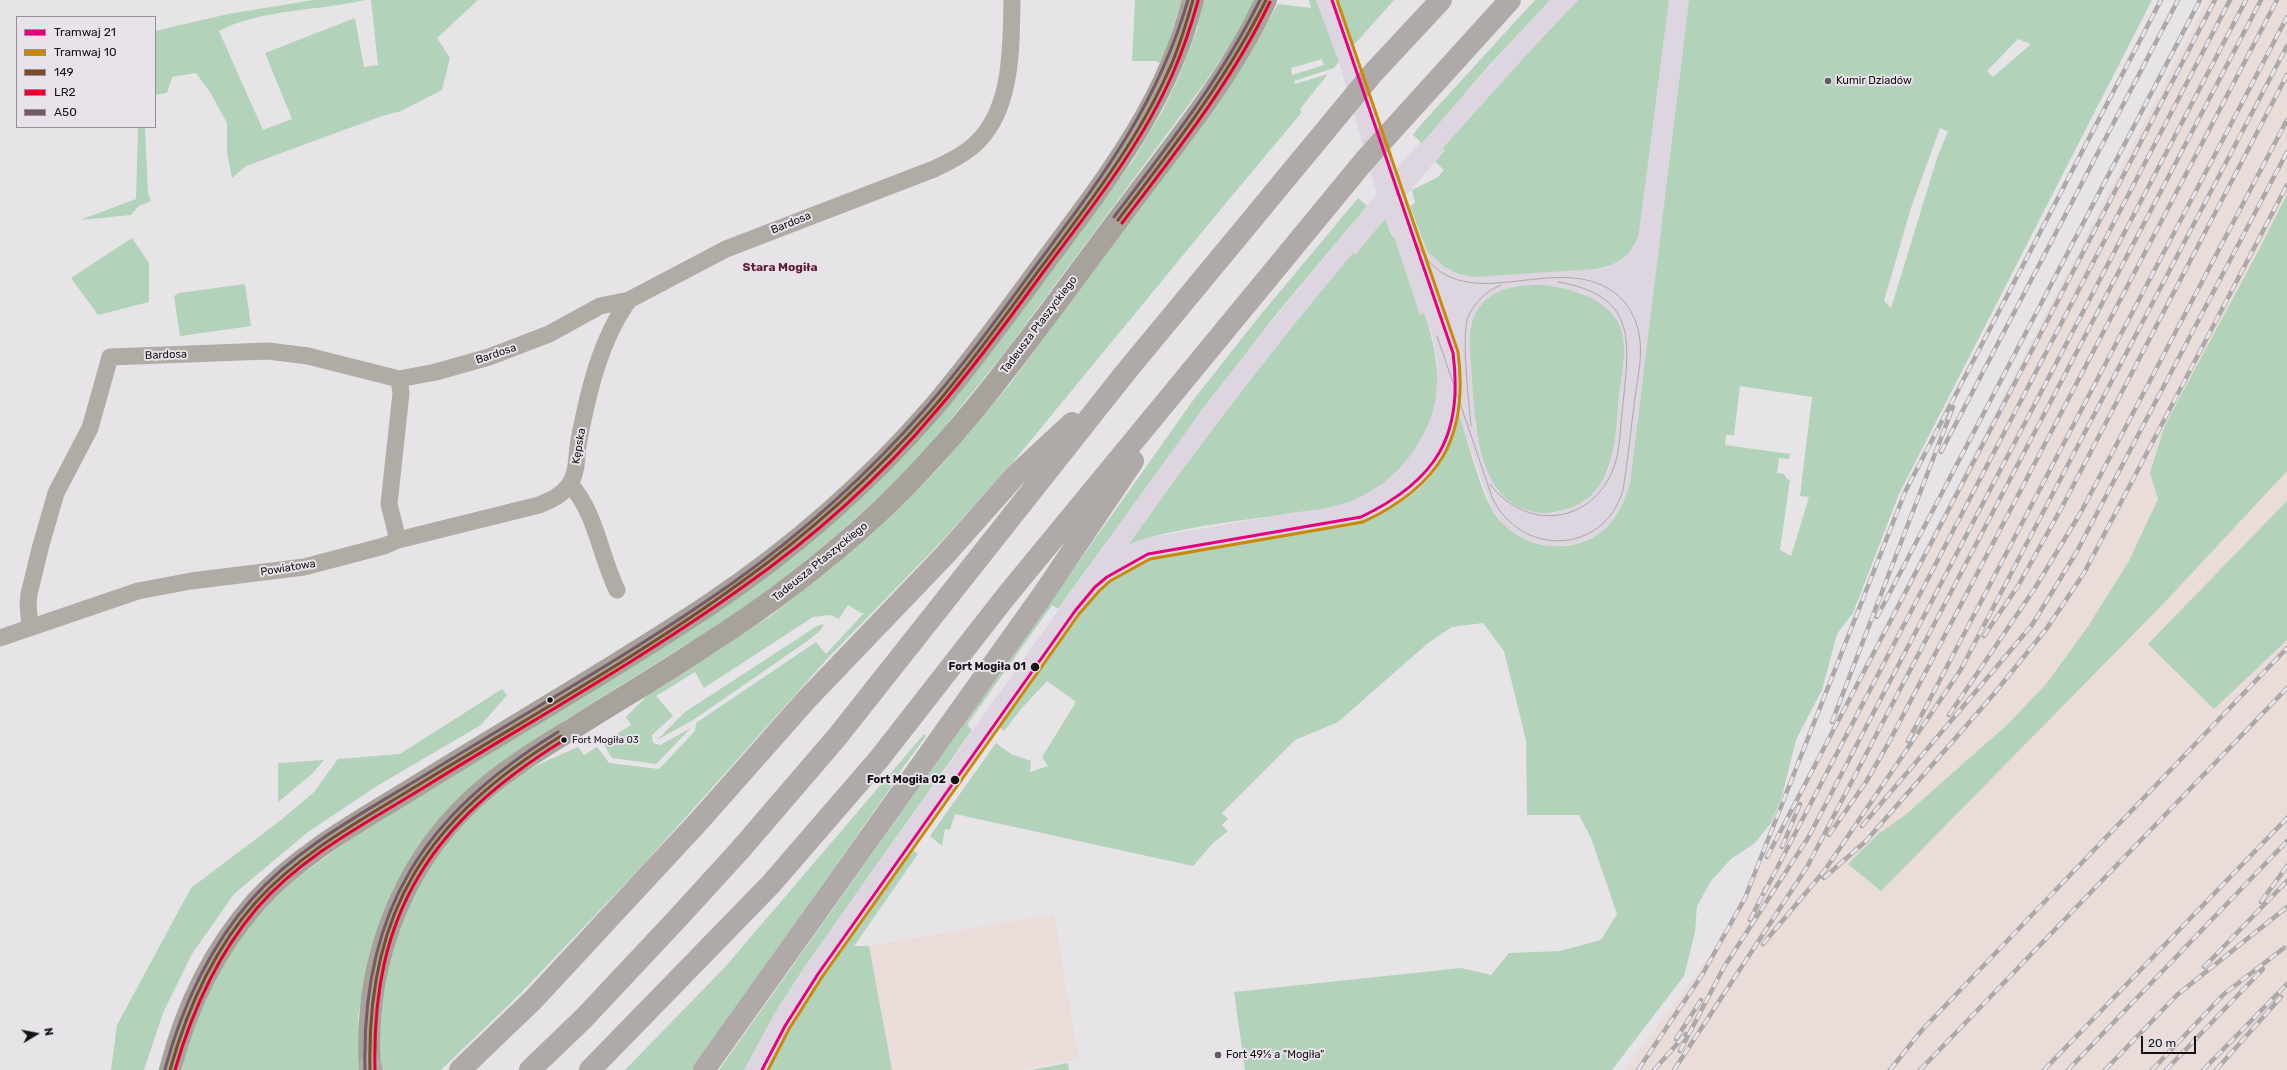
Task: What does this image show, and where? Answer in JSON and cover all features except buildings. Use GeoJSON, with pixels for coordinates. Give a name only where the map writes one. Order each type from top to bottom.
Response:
{"type":"FeatureCollection","features":[{"type":"Feature","properties":{"kind":"highway"},"geometry":{"type":"LineString","coordinates":[[530,1070],[584,1018],[676,920],[740,850],[822,755],[1125,373],[1373,73],[1441,0]]}},
{"type":"Feature","properties":{"kind":"highway"},"geometry":{"type":"LineString","coordinates":[[590,1070],[771,884],[879,759],[1007,595],[1365,160],[1510,0]]}},
{"type":"Feature","properties":{"kind":"highway"},"geometry":{"type":"LineString","coordinates":[[704,1070],[1044,593],[1198,363]]}},
{"type":"Feature","properties":{"kind":"highway"},"geometry":{"type":"LineString","coordinates":[[460,1070],[533,1000],[565,966],[700,820],[807,699],[945,555],[1015,476],[1125,373]]}},
{"type":"Feature","properties":{"kind":"main road"},"geometry":{"type":"LineString","coordinates":[[170,1070],[179,1034],[189,1009],[214,958],[240,921],[276,883],[336,837],[730,590],[814,525],[859,485],[897,446],[928,413],[982,347],[1126,150],[1167,76],[1182,37],[1193,0]]}},
{"type":"Feature","properties":{"kind":"main road","name":"Tadeusza Ptaszyckiego"},"geometry":{"type":"LineString","coordinates":[[370,1068],[371,1006],[383,943],[407,885],[445,829],[473,800],[518,764],[706,646],[772,601],[842,546],[905,487],[951,438],[994,386],[1183,132],[1235,57],[1266,0]]}},
{"type":"Feature","properties":{"kind":"street","name":"Bardosa"},"geometry":{"type":"LineString","coordinates":[[30,627],[28,604],[48,519],[56,493],[90,428],[110,356],[268,351],[308,356],[399,379],[436,372],[489,358],[549,334],[600,306],[629,300],[710,256],[800,219],[934,168],[972,147],[987,130],[1000,105],[1008,68],[1012,0]]}},
{"type":"Feature","properties":{"kind":"street","name":"Kępska"},"geometry":{"type":"LineString","coordinates":[[570,484],[575,472],[579,440],[596,370],[610,330],[629,300]]}},
{"type":"Feature","properties":{"kind":"street"},"geometry":{"type":"LineString","coordinates":[[398,540],[389,504],[400,400],[399,379]]}},
{"type":"Feature","properties":{"kind":"street"},"geometry":{"type":"LineString","coordinates":[[570,484],[580,495],[587,507],[606,569],[617,590]]}},
{"type":"Feature","properties":{"kind":"street","name":"Powiatowa"},"geometry":{"type":"LineString","coordinates":[[0,638],[138,591],[191,581],[304,567],[384,546],[398,540],[539,505],[554,499],[570,484]]}},
{"type":"Feature","properties":{"kind":"shaded area"},"geometry":{"type":"Polygon","coordinates":[[[1316,0],[1337,0],[1396,169],[1550,0],[1578,0],[1530,51],[1444,148],[1445,150],[1405,197],[1424,245],[1432,256],[1443,266],[1605,268],[1620,261],[1634,247],[1639,233],[1669,0],[1689,0],[1630,484],[1626,499],[1619,512],[1608,526],[1597,536],[1576,544],[1552,547],[1522,538],[1504,525],[1491,507],[1458,413],[1451,440],[1436,469],[1419,489],[1383,513],[1333,528],[1163,555],[1137,564],[1122,572],[1097,592],[999,727],[997,727],[811,992],[767,1070],[744,1070],[776,1011],[805,966],[1168,456],[1239,361],[1377,194],[1339,62],[1316,0]],[[1385,220],[1355,255],[1353,254],[1146,538],[1340,505],[1374,490],[1394,474],[1411,453],[1425,433],[1432,411],[1437,390],[1437,361],[1433,338],[1424,314],[1420,315],[1395,239],[1385,220]],[[1544,285],[1514,287],[1494,294],[1488,298],[1471,325],[1470,333],[1475,427],[1487,469],[1501,492],[1516,504],[1532,511],[1552,513],[1565,510],[1598,488],[1608,472],[1613,452],[1624,359],[1616,320],[1604,307],[1583,293],[1544,285]]]}},
{"type":"Feature","properties":{"kind":"shaded area"},"geometry":{"type":"Polygon","coordinates":[[[2207,0],[2287,0],[2287,1070],[1624,1070],[1727,933],[2207,0]]]}},
{"type":"Feature","properties":{"kind":"shaded area"},"geometry":{"type":"Polygon","coordinates":[[[1054,914],[1064,972],[1065,989],[1068,995],[1079,1059],[1021,1070],[892,1070],[869,946],[1054,914]]]}},
{"type":"Feature","properties":{"kind":"green space"},"geometry":{"type":"Polygon","coordinates":[[[313,0],[365,0],[347,4],[271,14],[253,18],[219,31],[263,130],[292,119],[265,53],[355,18],[364,67],[378,65],[371,0],[478,0],[437,38],[450,58],[442,90],[401,111],[382,116],[246,166],[232,178],[227,153],[227,123],[210,92],[196,73],[172,77],[167,93],[156,95],[156,31],[228,14],[313,0]]]}},
{"type":"Feature","properties":{"kind":"green space"},"geometry":{"type":"Polygon","coordinates":[[[1135,0],[1182,0],[1162,64],[1155,61],[1132,61],[1135,0]]]}},
{"type":"Feature","properties":{"kind":"green space"},"geometry":{"type":"Polygon","coordinates":[[[1204,0],[1255,0],[1231,44],[1204,84],[1006,351],[925,451],[883,493],[830,541],[784,578],[730,617],[562,722],[450,808],[425,837],[394,887],[371,948],[358,1016],[360,1070],[182,1070],[187,1045],[195,1021],[216,974],[245,931],[261,912],[287,887],[347,842],[803,548],[1076,239],[1134,159],[1163,110],[1180,74],[1197,30],[1204,0]]]}},
{"type":"Feature","properties":{"kind":"green space"},"geometry":{"type":"Polygon","coordinates":[[[1309,0],[1316,0],[1339,62],[1334,68],[1294,81],[1295,84],[1328,74],[1300,109],[1302,112],[1013,462],[939,544],[828,658],[643,865],[519,995],[441,1070],[384,1070],[379,1055],[379,1025],[391,953],[399,927],[420,883],[447,842],[480,806],[498,790],[525,772],[578,747],[584,755],[597,747],[609,763],[659,769],[695,731],[696,723],[816,642],[826,654],[864,613],[861,613],[848,605],[839,619],[830,615],[813,617],[704,688],[695,672],[656,696],[673,716],[652,735],[653,743],[660,745],[691,728],[656,764],[612,758],[603,743],[631,725],[626,717],[649,694],[772,615],[832,568],[900,507],[935,472],[1010,384],[1184,149],[1247,59],[1278,4],[1311,8],[1309,0]],[[1322,59],[1291,68],[1292,75],[1324,65],[1322,59]]]}},
{"type":"Feature","properties":{"kind":"green space"},"geometry":{"type":"Polygon","coordinates":[[[1337,0],[1394,0],[1353,46],[1337,0]]]}},
{"type":"Feature","properties":{"kind":"green space"},"geometry":{"type":"Polygon","coordinates":[[[1535,0],[1550,0],[1484,71],[1422,143],[1413,135],[1417,129],[1535,0]]]}},
{"type":"Feature","properties":{"kind":"green space"},"geometry":{"type":"Polygon","coordinates":[[[1578,0],[1669,0],[1639,233],[1636,241],[1633,247],[1623,258],[1610,265],[1595,269],[1474,277],[1459,274],[1443,266],[1427,251],[1410,206],[1415,203],[1412,190],[1438,177],[1444,170],[1435,162],[1445,150],[1443,148],[1578,0]]]}},
{"type":"Feature","properties":{"kind":"green space"},"geometry":{"type":"Polygon","coordinates":[[[1689,0],[2152,0],[1899,494],[1853,613],[1837,634],[1822,690],[1796,740],[1782,796],[1771,823],[1755,843],[1731,859],[1711,881],[1697,906],[1695,932],[1684,976],[1612,1070],[1245,1070],[1234,992],[1461,968],[1491,975],[1509,953],[1560,951],[1601,940],[1617,914],[1591,838],[1579,815],[1527,815],[1526,741],[1504,651],[1483,623],[1452,627],[1428,643],[1338,722],[1295,740],[1222,813],[1228,819],[1222,825],[1228,831],[1212,844],[1193,866],[955,814],[950,830],[945,829],[942,846],[930,836],[996,743],[1011,754],[1031,761],[1030,772],[1048,766],[1042,757],[1076,702],[1047,681],[1021,709],[1004,731],[999,727],[1097,592],[1109,581],[1137,564],[1163,555],[1178,552],[1314,531],[1343,525],[1370,517],[1395,506],[1417,490],[1435,470],[1449,445],[1458,412],[1480,482],[1491,508],[1497,517],[1508,528],[1521,537],[1535,543],[1550,546],[1566,546],[1581,543],[1594,537],[1607,527],[1615,517],[1624,501],[1630,484],[1689,0]],[[2018,39],[1987,71],[1993,77],[2031,44],[2018,39]],[[1940,128],[1911,208],[1884,301],[1891,308],[1938,155],[1948,132],[1940,128]],[[1740,386],[1734,435],[1726,435],[1725,445],[1790,454],[1789,459],[1779,458],[1777,473],[1784,474],[1787,479],[1790,480],[1780,550],[1791,556],[1809,497],[1800,496],[1812,397],[1740,386]]]}},
{"type":"Feature","properties":{"kind":"green space"},"geometry":{"type":"Polygon","coordinates":[[[138,128],[145,128],[148,193],[151,201],[139,206],[131,215],[80,220],[136,199],[138,128]]]}},
{"type":"Feature","properties":{"kind":"green space"},"geometry":{"type":"Polygon","coordinates":[[[2287,194],[2287,471],[2164,603],[1881,891],[1848,864],[1877,835],[1904,816],[2008,724],[2047,683],[2089,625],[2129,561],[2158,499],[2150,473],[2165,425],[2260,248],[2287,194]]]}},
{"type":"Feature","properties":{"kind":"green space"},"geometry":{"type":"Polygon","coordinates":[[[1358,198],[1367,206],[1274,317],[1204,407],[1058,609],[1052,605],[976,712],[967,725],[972,730],[805,966],[776,1011],[744,1070],[719,1070],[1194,399],[1262,313],[1358,198]]]}},
{"type":"Feature","properties":{"kind":"green space"},"geometry":{"type":"Polygon","coordinates":[[[1385,219],[1391,234],[1395,239],[1420,315],[1424,313],[1436,361],[1437,377],[1434,408],[1429,424],[1421,439],[1404,464],[1373,490],[1356,499],[1338,505],[1188,529],[1129,544],[1210,433],[1266,360],[1353,253],[1355,255],[1385,219]]]}},
{"type":"Feature","properties":{"kind":"green space"},"geometry":{"type":"Polygon","coordinates":[[[132,238],[149,263],[149,302],[98,315],[71,278],[132,238]]]}},
{"type":"Feature","properties":{"kind":"green space"},"geometry":{"type":"Polygon","coordinates":[[[245,284],[251,326],[180,336],[174,296],[179,293],[245,284]]]}},
{"type":"Feature","properties":{"kind":"green space"},"geometry":{"type":"Polygon","coordinates":[[[1544,285],[1584,294],[1601,304],[1609,311],[1616,319],[1623,337],[1624,357],[1614,445],[1605,476],[1596,490],[1585,500],[1567,509],[1542,513],[1520,508],[1504,496],[1492,480],[1484,461],[1478,439],[1475,417],[1470,339],[1476,312],[1488,298],[1495,293],[1519,286],[1544,285]]]}},
{"type":"Feature","properties":{"kind":"green space"},"geometry":{"type":"Polygon","coordinates":[[[2287,501],[2287,640],[2214,709],[2148,644],[2287,501]]]}},
{"type":"Feature","properties":{"kind":"green space"},"geometry":{"type":"Polygon","coordinates":[[[824,624],[821,630],[806,642],[693,720],[657,740],[685,712],[817,626],[824,624]]]}},
{"type":"Feature","properties":{"kind":"green space"},"geometry":{"type":"Polygon","coordinates":[[[502,689],[507,695],[481,725],[377,786],[308,832],[234,894],[192,954],[163,1013],[144,1070],[111,1070],[117,1025],[191,888],[281,820],[314,792],[338,759],[400,754],[502,689]]]}},
{"type":"Feature","properties":{"kind":"green space"},"geometry":{"type":"Polygon","coordinates":[[[924,734],[926,736],[891,784],[891,787],[692,1070],[625,1070],[726,966],[924,734]]]}},
{"type":"Feature","properties":{"kind":"green space"},"geometry":{"type":"Polygon","coordinates":[[[324,760],[312,774],[278,802],[278,763],[324,760]]]}},
{"type":"Feature","properties":{"kind":"green space"},"geometry":{"type":"Polygon","coordinates":[[[912,850],[918,854],[854,946],[869,946],[892,1070],[767,1070],[811,992],[912,850]]]}},
{"type":"Feature","properties":{"kind":"green space"},"geometry":{"type":"Polygon","coordinates":[[[1068,1063],[1069,1070],[1031,1070],[1068,1063]]]}},
{"type":"Feature","properties":{"kind":"tram line","name":"21"},"geometry":{"type":"LineString","coordinates":[[762,1070],[785,1026],[818,974],[1075,611],[1095,587],[1107,577],[1148,554],[1361,517],[1387,503],[1409,488],[1426,471],[1439,453],[1448,432],[1454,409],[1455,382],[1453,353],[1332,0]]}},
{"type":"Feature","properties":{"kind":"tram line","name":"10"},"geometry":{"type":"LineString","coordinates":[[768,1070],[789,1029],[822,977],[1079,614],[1099,591],[1110,581],[1150,559],[1363,522],[1390,508],[1412,492],[1430,475],[1444,455],[1453,434],[1459,409],[1460,382],[1458,352],[1337,0]]}},
{"type":"Feature","properties":{"kind":"tram line"},"geometry":{"type":"LineString","coordinates":[[1412,233],[1430,262],[1452,278],[1477,283],[1562,277],[1590,281],[1615,293],[1624,301],[1631,311],[1639,334],[1640,357],[1625,478],[1623,490],[1613,512],[1598,527],[1580,537],[1560,541],[1540,539],[1521,530],[1505,517],[1492,497],[1437,336]]}},
{"type":"Feature","properties":{"kind":"tram line"},"geometry":{"type":"LineString","coordinates":[[1490,484],[1504,499],[1520,509],[1537,515],[1555,516],[1572,512],[1588,503],[1601,490],[1615,464],[1620,438],[1627,359],[1626,340],[1622,323],[1615,309],[1602,297],[1583,288],[1558,282]]}},
{"type":"Feature","properties":{"kind":"tram line"},"geometry":{"type":"LineString","coordinates":[[1471,426],[1465,354],[1466,326],[1468,317],[1481,298],[1501,285]]}},
{"type":"Feature","properties":{"kind":"railway"},"geometry":{"type":"LineString","coordinates":[[1638,1070],[1702,975],[1745,898],[1905,492],[2161,0]]}},
{"type":"Feature","properties":{"kind":"railway"},"geometry":{"type":"LineString","coordinates":[[1941,452],[2178,0]]}},
{"type":"Feature","properties":{"kind":"railway"},"geometry":{"type":"LineString","coordinates":[[1877,617],[2200,0]]}},
{"type":"Feature","properties":{"kind":"railway"},"geometry":{"type":"LineString","coordinates":[[1767,857],[2215,0]]}},
{"type":"Feature","properties":{"kind":"railway"},"geometry":{"type":"LineString","coordinates":[[1764,893],[2230,0]]}},
{"type":"Feature","properties":{"kind":"railway"},"geometry":{"type":"LineString","coordinates":[[1680,1051],[1724,967],[1808,838],[2246,0]]}},
{"type":"Feature","properties":{"kind":"railway"},"geometry":{"type":"LineString","coordinates":[[1674,1070],[1807,867],[2261,0]]}},
{"type":"Feature","properties":{"kind":"railway"},"geometry":{"type":"LineString","coordinates":[[1829,835],[1866,782],[1888,744],[2277,0]]}},
{"type":"Feature","properties":{"kind":"railway"},"geometry":{"type":"LineString","coordinates":[[1908,741],[2287,17]]}},
{"type":"Feature","properties":{"kind":"railway"},"geometry":{"type":"LineString","coordinates":[[1763,944],[1825,870],[1960,671],[2287,46]]}},
{"type":"Feature","properties":{"kind":"railway"},"geometry":{"type":"LineString","coordinates":[[1984,636],[2018,586],[2062,507],[2287,75]]}},
{"type":"Feature","properties":{"kind":"railway"},"geometry":{"type":"LineString","coordinates":[[1949,715],[2035,588],[2081,512],[2287,120]]}},
{"type":"Feature","properties":{"kind":"railway"},"geometry":{"type":"LineString","coordinates":[[1862,826],[2032,625],[2076,553],[2287,152]]}},
{"type":"Feature","properties":{"kind":"railway"},"geometry":{"type":"LineString","coordinates":[[1824,878],[1866,841],[1993,695],[2047,628],[2084,573],[2287,185]]}},
{"type":"Feature","properties":{"kind":"railway"},"geometry":{"type":"LineString","coordinates":[[1832,722],[1953,407]]}},
{"type":"Feature","properties":{"kind":"railway"},"geometry":{"type":"LineString","coordinates":[[1890,1070],[1922,1030],[2287,648]]}},
{"type":"Feature","properties":{"kind":"railway"},"geometry":{"type":"LineString","coordinates":[[1920,1070],[2287,688]]}},
{"type":"Feature","properties":{"kind":"railway"},"geometry":{"type":"LineString","coordinates":[[1782,847],[1800,804]]}},
{"type":"Feature","properties":{"kind":"railway"},"geometry":{"type":"LineString","coordinates":[[2044,1070],[2287,818]]}},
{"type":"Feature","properties":{"kind":"railway"},"geometry":{"type":"LineString","coordinates":[[2068,1070],[2287,841]]}},
{"type":"Feature","properties":{"kind":"railway"},"geometry":{"type":"LineString","coordinates":[[2261,902],[2287,866]]}},
{"type":"Feature","properties":{"kind":"railway"},"geometry":{"type":"LineString","coordinates":[[2204,967],[2287,881]]}},
{"type":"Feature","properties":{"kind":"railway"},"geometry":{"type":"LineString","coordinates":[[1750,920],[1766,888]]}},
{"type":"Feature","properties":{"kind":"railway"},"geometry":{"type":"LineString","coordinates":[[2105,1070],[2177,995],[2287,907]]}},
{"type":"Feature","properties":{"kind":"railway"},"geometry":{"type":"LineString","coordinates":[[2152,1070],[2224,994],[2284,948]]}},
{"type":"Feature","properties":{"kind":"railway"},"geometry":{"type":"LineString","coordinates":[[2166,1070],[2263,969]]}},
{"type":"Feature","properties":{"kind":"railway"},"geometry":{"type":"LineString","coordinates":[[2203,1070],[2287,984]]}},
{"type":"Feature","properties":{"kind":"railway"},"geometry":{"type":"LineString","coordinates":[[2216,1070],[2281,997]]}},
{"type":"Feature","properties":{"kind":"railway"},"geometry":{"type":"LineString","coordinates":[[1676,1039],[1701,1000]]}},
{"type":"Feature","properties":{"kind":"railway"},"geometry":{"type":"LineString","coordinates":[[1654,1070],[1686,1034]]}},
{"type":"Feature","properties":{"kind":"transit line","name":"A50"},"geometry":{"type":"LineString","coordinates":[[165,1069],[188,1001],[209,959],[222,938],[251,900],[288,865],[308,849],[351,820],[617,659],[734,582],[786,543],[835,501],[882,456],[941,391],[970,355],[1084,201],[1105,170],[1144,107],[1175,38],[1188,0]]}},
{"type":"Feature","properties":{"kind":"transit line","name":"149"},"geometry":{"type":"LineString","coordinates":[[170,1070],[193,1003],[214,960],[241,920],[256,902],[293,867],[335,836],[357,822],[583,686],[702,610],[792,544],[841,502],[888,457],[932,409],[987,341],[1092,199],[1126,150],[1155,99],[1172,63],[1193,0]]}},
{"type":"Feature","properties":{"kind":"transit line","name":"A50"},"geometry":{"type":"LineString","coordinates":[[1114,217],[1211,85],[1245,29],[1260,0]]}},
{"type":"Feature","properties":{"kind":"transit line","name":"149"},"geometry":{"type":"LineString","coordinates":[[1118,220],[1178,140],[1216,86],[1234,58],[1266,0]]}},
{"type":"Feature","properties":{"kind":"transit line","name":"LR2"},"geometry":{"type":"LineString","coordinates":[[175,1070],[189,1026],[207,984],[218,964],[243,926],[257,908],[294,872],[314,856],[357,828],[623,666],[702,616],[794,549],[819,528],[869,483],[915,435],[979,359],[1131,151],[1146,126],[1173,73],[1190,29],[1198,1]]}},
{"type":"Feature","properties":{"kind":"transit line","name":"LR2"},"geometry":{"type":"LineString","coordinates":[[1122,223],[1202,116],[1238,61],[1270,2]]}},
{"type":"Feature","properties":{"kind":"transit line","name":"A50"},"geometry":{"type":"LineString","coordinates":[[365,1070],[367,1013],[375,961],[389,914],[410,872],[437,833],[471,797],[511,764],[558,732]]}},
{"type":"Feature","properties":{"kind":"transit line","name":"149"},"geometry":{"type":"LineString","coordinates":[[370,1070],[372,1013],[379,962],[394,916],[414,874],[441,836],[474,800],[514,767],[561,736]]}},
{"type":"Feature","properties":{"kind":"transit line","name":"LR2"},"geometry":{"type":"LineString","coordinates":[[375,1070],[377,1014],[384,963],[398,918],[418,876],[445,839],[478,804],[518,771],[564,740]]}},
{"type":"Feature","properties":{"kind":"place","name":"Kumir Dziadów"},"geometry":{"type":"Point","coordinates":[1828,81]}},
{"type":"Feature","properties":{"kind":"place","name":"Fort Mogiła 01"},"geometry":{"type":"Point","coordinates":[1035,667]}},
{"type":"Feature","properties":{"kind":"place","name":"Fort Mogiła 03"},"geometry":{"type":"Point","coordinates":[564,740]}},
{"type":"Feature","properties":{"kind":"place","name":"Fort Mogiła 02"},"geometry":{"type":"Point","coordinates":[955,780]}},
{"type":"Feature","properties":{"kind":"place","name":"Fort 49½ a \"Mogiła\""},"geometry":{"type":"Point","coordinates":[1218,1055]}},
{"type":"Feature","properties":{"kind":"district","name":"Stara Mogiła"},"geometry":{"type":"Point","coordinates":[780,268]}}]}
